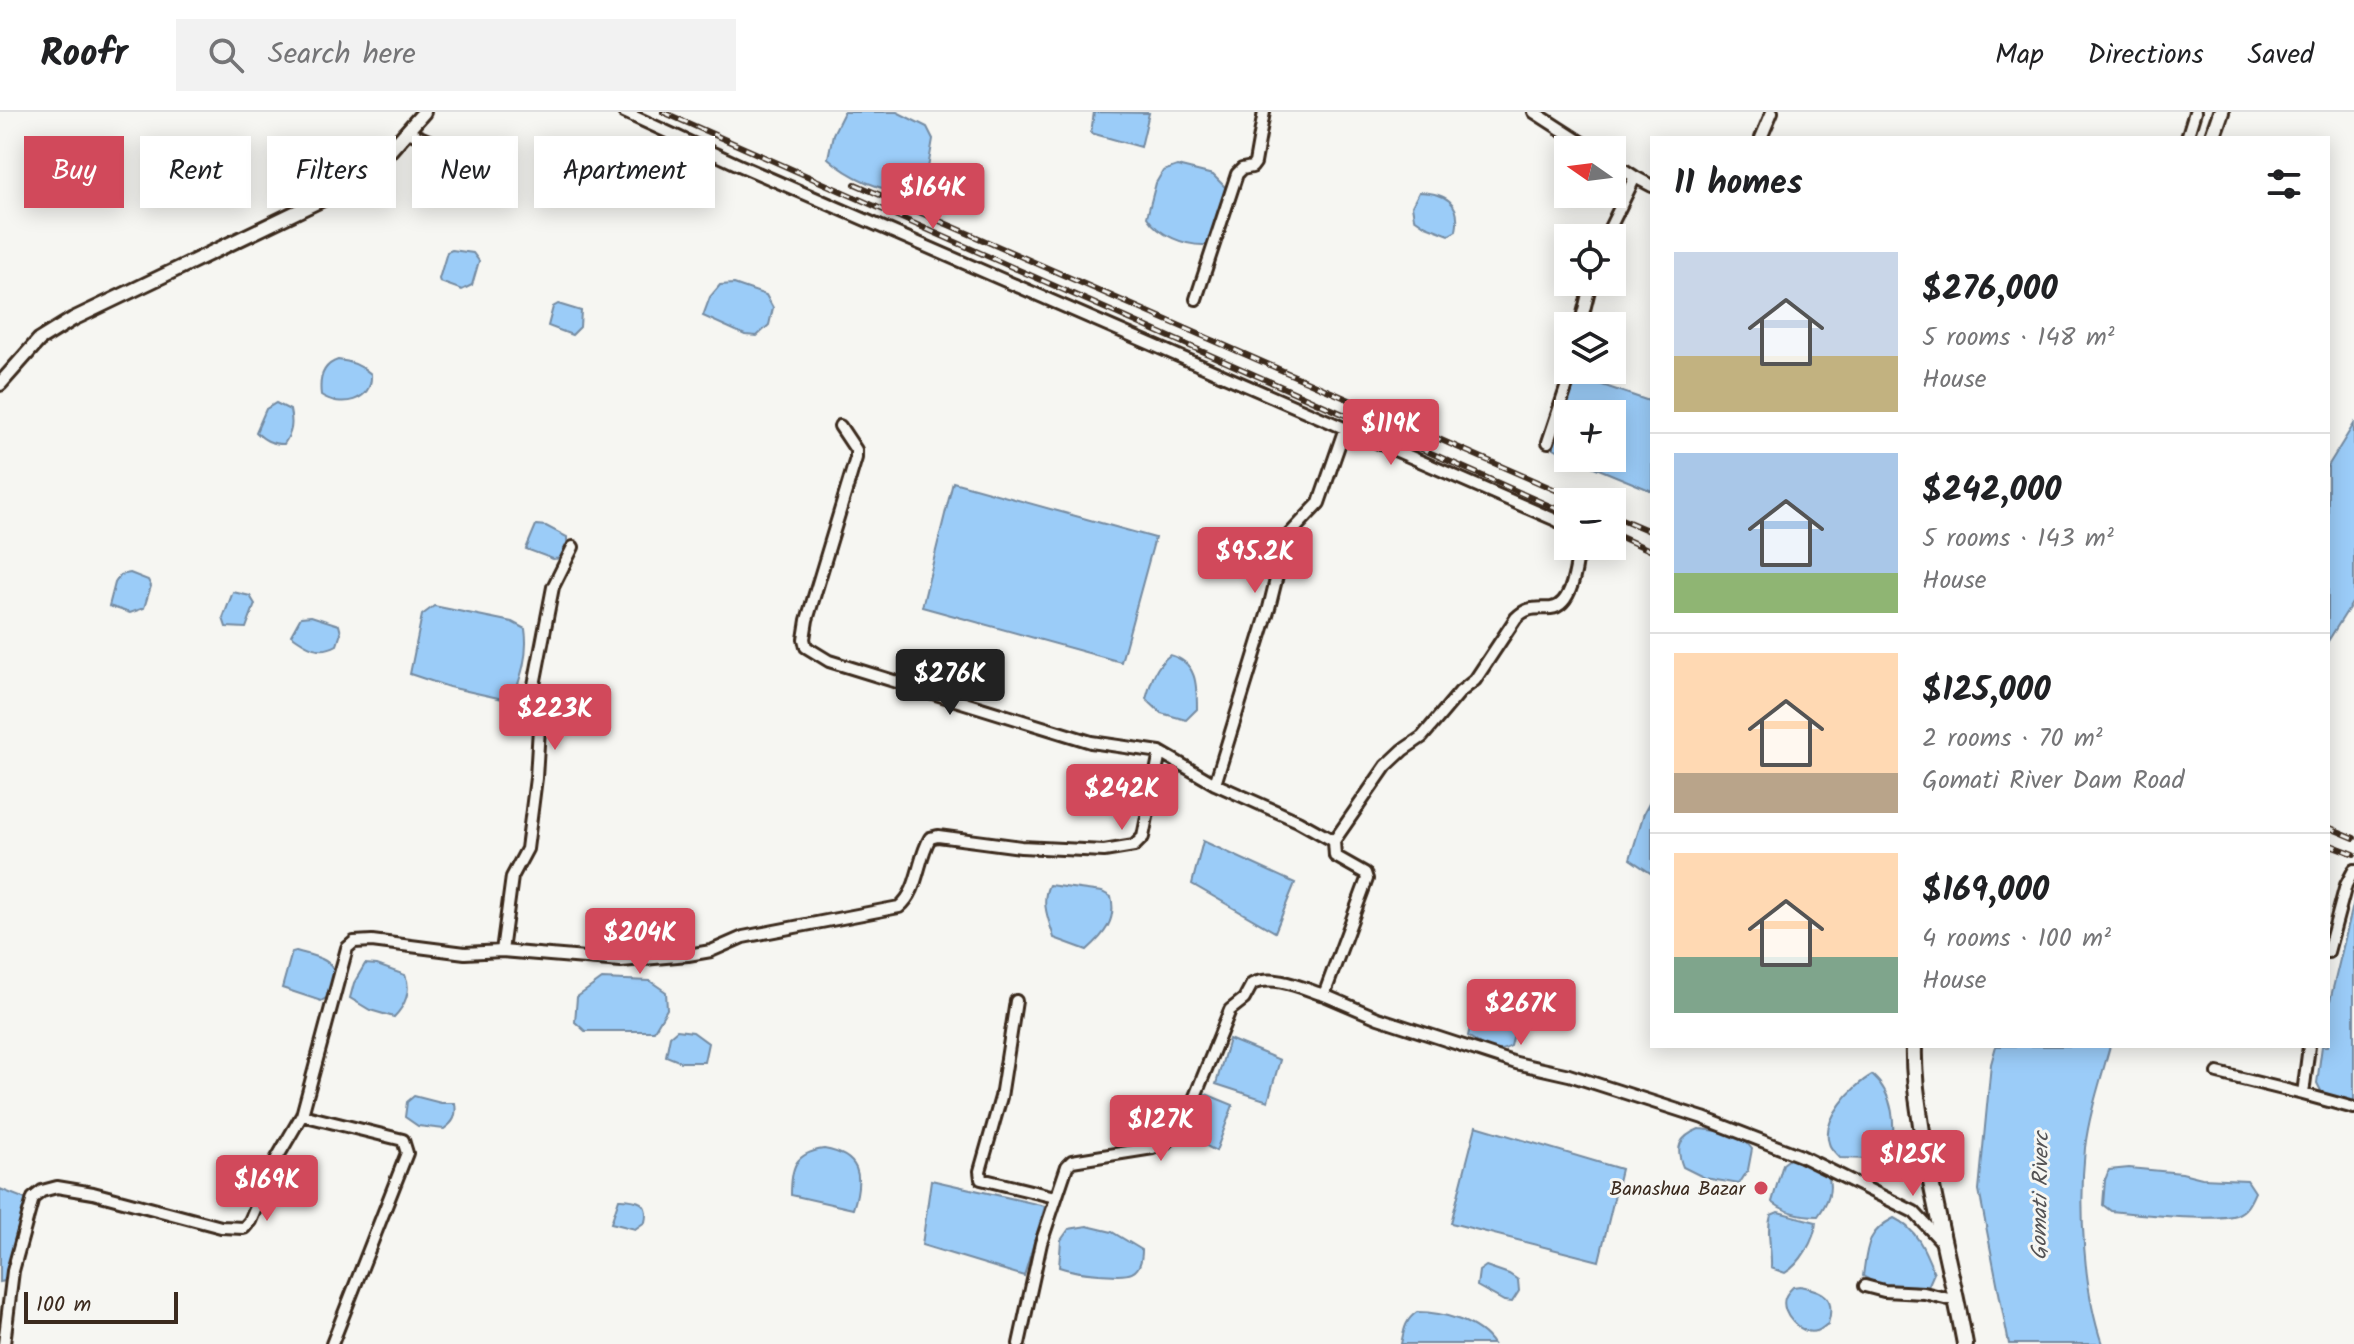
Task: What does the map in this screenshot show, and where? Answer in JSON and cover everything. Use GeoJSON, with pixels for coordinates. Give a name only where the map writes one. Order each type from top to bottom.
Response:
{"type":"FeatureCollection","features":[{"type":"Feature","properties":{"kind":"main road"},"geometry":{"type":"LineString","coordinates":[[2213,136],[2221,112]]}},
{"type":"Feature","properties":{"kind":"main road"},"geometry":{"type":"LineString","coordinates":[[1914,1048],[1915,1086],[1931,1195],[1965,1344]]}},
{"type":"Feature","properties":{"kind":"street"},"geometry":{"type":"LineString","coordinates":[[2,378],[39,340],[73,319],[365,179],[424,112]]}},
{"type":"Feature","properties":{"kind":"street"},"geometry":{"type":"LineString","coordinates":[[624,112],[739,165],[1554,519]]}},
{"type":"Feature","properties":{"kind":"street"},"geometry":{"type":"LineString","coordinates":[[1196,299],[1237,174],[1255,163],[1264,112]]}},
{"type":"Feature","properties":{"kind":"street"},"geometry":{"type":"LineString","coordinates":[[1534,112],[1571,136]]}},
{"type":"Feature","properties":{"kind":"street"},"geometry":{"type":"LineString","coordinates":[[1762,136],[1772,112]]}},
{"type":"Feature","properties":{"kind":"street"},"geometry":{"type":"LineString","coordinates":[[2188,136],[2195,112]]}},
{"type":"Feature","properties":{"kind":"street"},"geometry":{"type":"LineString","coordinates":[[408,132],[417,136]]}},
{"type":"Feature","properties":{"kind":"street"},"geometry":{"type":"LineString","coordinates":[[1626,171],[1650,185]]}},
{"type":"Feature","properties":{"kind":"street"},"geometry":{"type":"LineString","coordinates":[[1612,224],[1635,177]]}},
{"type":"Feature","properties":{"kind":"street"},"geometry":{"type":"LineString","coordinates":[[1548,442],[1567,384]]}},
{"type":"Feature","properties":{"kind":"street"},"geometry":{"type":"LineString","coordinates":[[840,426],[856,450],[856,458],[807,620],[806,647],[829,661],[1091,742],[1160,752],[1215,784],[1298,821],[1334,841]]}},
{"type":"Feature","properties":{"kind":"street"},"geometry":{"type":"LineString","coordinates":[[1215,784],[1269,608],[1285,543],[1319,503],[1345,428]]}},
{"type":"Feature","properties":{"kind":"street"},"geometry":{"type":"LineString","coordinates":[[502,951],[512,877],[527,849],[536,778],[539,728],[529,711],[553,587],[573,547]]}},
{"type":"Feature","properties":{"kind":"street"},"geometry":{"type":"LineString","coordinates":[[1324,995],[1367,879],[1365,873],[1335,856],[1334,841],[1386,766],[1422,737],[1485,668],[1516,618],[1524,610],[1555,608],[1562,603],[1573,578],[1576,560]]}},
{"type":"Feature","properties":{"kind":"street"},"geometry":{"type":"LineString","coordinates":[[4,1344],[13,1271],[33,1198],[42,1191],[57,1187],[93,1193],[221,1227],[244,1228],[250,1221],[277,1158],[302,1115],[347,948],[354,942],[372,941],[465,953],[502,951],[621,961],[711,951],[743,937],[899,907],[908,900],[930,838],[938,836],[1021,847],[1122,850],[1134,846],[1143,837],[1160,752]]}},
{"type":"Feature","properties":{"kind":"street"},"geometry":{"type":"LineString","coordinates":[[2330,945],[2346,885],[2354,870]]}},
{"type":"Feature","properties":{"kind":"street"},"geometry":{"type":"LineString","coordinates":[[1019,1344],[1055,1197],[1067,1166],[1072,1161],[1153,1148],[1176,1134],[1194,1099],[1230,1010],[1244,999],[1252,984],[1261,980],[1272,980],[1324,995],[1378,1018],[1516,1063],[1569,1075],[1703,1118],[1801,1156],[1914,1212],[1943,1243]]}},
{"type":"Feature","properties":{"kind":"street"},"geometry":{"type":"LineString","coordinates":[[1016,1001],[1001,1097],[980,1171],[981,1179],[1055,1197]]}},
{"type":"Feature","properties":{"kind":"street"},"geometry":{"type":"LineString","coordinates":[[2303,1094],[2309,1048]]}},
{"type":"Feature","properties":{"kind":"street"},"geometry":{"type":"LineString","coordinates":[[2218,1073],[2354,1108]]}},
{"type":"Feature","properties":{"kind":"street"},"geometry":{"type":"LineString","coordinates":[[302,1115],[403,1140],[407,1153],[332,1344]]}},
{"type":"Feature","properties":{"kind":"street"},"geometry":{"type":"LineString","coordinates":[[1865,1286],[1884,1291],[1924,1293],[1957,1301]]}},
{"type":"Feature","properties":{"kind":"water"},"geometry":{"type":"Polygon","coordinates":[[[844,112],[897,112],[927,127],[933,139],[928,168],[911,192],[889,190],[867,182],[828,158],[833,134],[844,112]]]}},
{"type":"Feature","properties":{"kind":"water"},"geometry":{"type":"Polygon","coordinates":[[[1094,112],[1149,113],[1141,147],[1091,133],[1094,112]]]}},
{"type":"Feature","properties":{"kind":"water"},"geometry":{"type":"Polygon","coordinates":[[[1177,166],[1213,175],[1225,187],[1225,200],[1206,245],[1189,244],[1173,238],[1158,229],[1147,217],[1156,183],[1163,171],[1177,166]]]}},
{"type":"Feature","properties":{"kind":"water"},"geometry":{"type":"Polygon","coordinates":[[[1419,192],[1437,194],[1450,201],[1456,213],[1456,231],[1449,235],[1414,218],[1412,206],[1419,192]]]}},
{"type":"Feature","properties":{"kind":"water"},"geometry":{"type":"Polygon","coordinates":[[[447,252],[473,253],[479,261],[472,285],[462,290],[439,279],[447,252]]]}},
{"type":"Feature","properties":{"kind":"water"},"geometry":{"type":"Polygon","coordinates":[[[734,284],[766,295],[773,308],[769,325],[757,336],[745,335],[703,316],[710,297],[720,285],[734,284]]]}},
{"type":"Feature","properties":{"kind":"water"},"geometry":{"type":"Polygon","coordinates":[[[558,304],[581,311],[580,327],[572,335],[548,326],[553,307],[558,304]]]}},
{"type":"Feature","properties":{"kind":"water"},"geometry":{"type":"Polygon","coordinates":[[[338,360],[356,364],[371,374],[367,391],[354,400],[337,401],[321,395],[323,373],[328,365],[338,360]]]}},
{"type":"Feature","properties":{"kind":"water"},"geometry":{"type":"Polygon","coordinates":[[[1573,384],[1599,384],[1650,401],[1650,490],[1606,472],[1626,472],[1626,400],[1567,400],[1573,384]]]}},
{"type":"Feature","properties":{"kind":"water"},"geometry":{"type":"Polygon","coordinates":[[[276,403],[290,410],[291,428],[284,444],[268,441],[256,432],[266,409],[276,403]]]}},
{"type":"Feature","properties":{"kind":"water"},"geometry":{"type":"Polygon","coordinates":[[[2354,424],[2354,600],[2330,638],[2330,463],[2354,424]]]}},
{"type":"Feature","properties":{"kind":"water"},"geometry":{"type":"Polygon","coordinates":[[[953,482],[1155,538],[1121,662],[922,607],[953,482]]]}},
{"type":"Feature","properties":{"kind":"water"},"geometry":{"type":"Polygon","coordinates":[[[536,525],[546,526],[567,537],[567,550],[563,558],[553,559],[526,549],[536,525]]]}},
{"type":"Feature","properties":{"kind":"water"},"geometry":{"type":"Polygon","coordinates":[[[130,573],[148,580],[151,586],[144,608],[130,613],[109,606],[120,575],[130,573]]]}},
{"type":"Feature","properties":{"kind":"water"},"geometry":{"type":"Polygon","coordinates":[[[233,592],[250,596],[255,604],[246,628],[226,627],[223,618],[233,592]]]}},
{"type":"Feature","properties":{"kind":"water"},"geometry":{"type":"Polygon","coordinates":[[[434,606],[512,622],[525,629],[525,657],[512,701],[449,687],[410,674],[422,615],[434,606]]]}},
{"type":"Feature","properties":{"kind":"water"},"geometry":{"type":"Polygon","coordinates":[[[311,616],[339,625],[341,633],[337,645],[318,649],[307,646],[291,635],[301,617],[311,616]]]}},
{"type":"Feature","properties":{"kind":"water"},"geometry":{"type":"Polygon","coordinates":[[[1170,655],[1186,663],[1196,683],[1197,709],[1186,720],[1161,713],[1146,699],[1157,669],[1170,655]]]}},
{"type":"Feature","properties":{"kind":"water"},"geometry":{"type":"Polygon","coordinates":[[[1650,802],[1650,873],[1630,859],[1650,802]]]}},
{"type":"Feature","properties":{"kind":"water"},"geometry":{"type":"Polygon","coordinates":[[[1203,841],[1295,883],[1275,932],[1192,884],[1203,841]]]}},
{"type":"Feature","properties":{"kind":"water"},"geometry":{"type":"Polygon","coordinates":[[[1049,885],[1102,892],[1111,897],[1111,920],[1099,939],[1087,950],[1054,938],[1045,905],[1049,885]]]}},
{"type":"Feature","properties":{"kind":"water"},"geometry":{"type":"Polygon","coordinates":[[[2354,901],[2354,1103],[2323,1095],[2317,1083],[2322,1048],[2330,1048],[2330,1001],[2354,901]]]}},
{"type":"Feature","properties":{"kind":"water"},"geometry":{"type":"Polygon","coordinates":[[[292,952],[323,960],[333,968],[336,975],[333,994],[321,1001],[282,988],[292,952]]]}},
{"type":"Feature","properties":{"kind":"water"},"geometry":{"type":"Polygon","coordinates":[[[365,964],[405,975],[408,986],[406,998],[394,1017],[370,1010],[350,998],[365,964]]]}},
{"type":"Feature","properties":{"kind":"water"},"geometry":{"type":"Polygon","coordinates":[[[602,979],[650,981],[666,992],[667,1009],[654,1031],[585,1031],[575,1022],[577,997],[602,979]]]}},
{"type":"Feature","properties":{"kind":"water"},"geometry":{"type":"Polygon","coordinates":[[[1478,1008],[1496,1011],[1506,1018],[1514,1034],[1511,1046],[1494,1050],[1468,1036],[1473,1014],[1478,1008]]]}},
{"type":"Feature","properties":{"kind":"water"},"geometry":{"type":"Polygon","coordinates":[[[677,1030],[693,1032],[708,1043],[704,1062],[681,1062],[666,1056],[670,1036],[677,1030]]]}},
{"type":"Feature","properties":{"kind":"water"},"geometry":{"type":"Polygon","coordinates":[[[1229,1039],[1280,1060],[1268,1101],[1216,1084],[1229,1039]]]}},
{"type":"Feature","properties":{"kind":"water","name":"Gomati Riverc"},"geometry":{"type":"Polygon","coordinates":[[[1995,1048],[2109,1048],[2087,1135],[2082,1196],[2090,1298],[2102,1344],[2009,1344],[1979,1190],[1991,1064],[1995,1048]]]}},
{"type":"Feature","properties":{"kind":"water"},"geometry":{"type":"Polygon","coordinates":[[[1872,1075],[1885,1091],[1892,1110],[1891,1152],[1870,1159],[1840,1158],[1830,1145],[1830,1124],[1840,1104],[1872,1075]]]}},
{"type":"Feature","properties":{"kind":"water"},"geometry":{"type":"Polygon","coordinates":[[[1206,1094],[1233,1105],[1216,1151],[1187,1136],[1206,1094]]]}},
{"type":"Feature","properties":{"kind":"water"},"geometry":{"type":"Polygon","coordinates":[[[414,1096],[455,1103],[452,1121],[444,1129],[418,1126],[405,1117],[407,1102],[414,1096]]]}},
{"type":"Feature","properties":{"kind":"water"},"geometry":{"type":"Polygon","coordinates":[[[1476,1126],[1621,1169],[1599,1261],[1451,1223],[1476,1126]]]}},
{"type":"Feature","properties":{"kind":"water"},"geometry":{"type":"Polygon","coordinates":[[[1699,1129],[1735,1136],[1752,1149],[1748,1170],[1739,1184],[1705,1178],[1683,1167],[1680,1144],[1699,1129]]]}},
{"type":"Feature","properties":{"kind":"water"},"geometry":{"type":"Polygon","coordinates":[[[824,1149],[845,1156],[856,1168],[858,1186],[853,1209],[791,1195],[796,1163],[806,1154],[824,1149]]]}},
{"type":"Feature","properties":{"kind":"water"},"geometry":{"type":"Polygon","coordinates":[[[1791,1158],[1801,1159],[1828,1174],[1829,1196],[1818,1216],[1794,1213],[1772,1202],[1783,1164],[1791,1158]]]}},
{"type":"Feature","properties":{"kind":"water"},"geometry":{"type":"Polygon","coordinates":[[[2129,1168],[2202,1178],[2247,1180],[2255,1192],[2243,1211],[2226,1217],[2175,1217],[2111,1211],[2103,1205],[2109,1170],[2129,1168]]]}},
{"type":"Feature","properties":{"kind":"water"},"geometry":{"type":"Polygon","coordinates":[[[931,1180],[1045,1206],[1024,1276],[922,1245],[931,1180]]]}},
{"type":"Feature","properties":{"kind":"water"},"geometry":{"type":"Polygon","coordinates":[[[0,1189],[28,1200],[12,1264],[5,1281],[0,1282],[0,1189]]]}},
{"type":"Feature","properties":{"kind":"water"},"geometry":{"type":"Polygon","coordinates":[[[619,1199],[643,1205],[645,1222],[635,1229],[611,1223],[619,1199]]]}},
{"type":"Feature","properties":{"kind":"water"},"geometry":{"type":"Polygon","coordinates":[[[1778,1212],[1816,1222],[1806,1251],[1785,1273],[1771,1268],[1770,1221],[1771,1215],[1778,1212]]]}},
{"type":"Feature","properties":{"kind":"water"},"geometry":{"type":"Polygon","coordinates":[[[1894,1218],[1909,1228],[1927,1256],[1934,1273],[1927,1289],[1884,1288],[1863,1276],[1867,1249],[1873,1235],[1894,1218]]]}},
{"type":"Feature","properties":{"kind":"water"},"geometry":{"type":"Polygon","coordinates":[[[1087,1226],[1112,1232],[1142,1250],[1139,1267],[1129,1274],[1115,1275],[1059,1267],[1061,1240],[1069,1229],[1087,1226]]]}},
{"type":"Feature","properties":{"kind":"water"},"geometry":{"type":"Polygon","coordinates":[[[1486,1266],[1518,1280],[1519,1291],[1512,1302],[1504,1301],[1477,1286],[1479,1271],[1486,1266]]]}},
{"type":"Feature","properties":{"kind":"water"},"geometry":{"type":"Polygon","coordinates":[[[1793,1287],[1822,1293],[1829,1301],[1828,1324],[1818,1330],[1811,1332],[1799,1327],[1786,1311],[1786,1295],[1793,1287]]]}},
{"type":"Feature","properties":{"kind":"water"},"geometry":{"type":"Polygon","coordinates":[[[1417,1312],[1438,1314],[1470,1324],[1493,1344],[1401,1344],[1407,1322],[1417,1312]]]}},
{"type":"Feature","properties":{"kind":"railway"},"geometry":{"type":"LineString","coordinates":[[663,112],[1554,508]]}},
{"type":"Feature","properties":{"kind":"railway"},"geometry":{"type":"LineString","coordinates":[[855,184],[1554,489]]}},
{"type":"Feature","properties":{"kind":"railway"},"geometry":{"type":"LineString","coordinates":[[1626,521],[1650,531]]}},
{"type":"Feature","properties":{"kind":"railway"},"geometry":{"type":"LineString","coordinates":[[1626,539],[1650,550]]}},
{"type":"Feature","properties":{"kind":"railway"},"geometry":{"type":"LineString","coordinates":[[2330,828],[2354,838]]}},
{"type":"Feature","properties":{"kind":"railway"},"geometry":{"type":"LineString","coordinates":[[2330,845],[2354,854]]}},
{"type":"Feature","properties":{"kind":"place","name":"Banashua Bazar"},"geometry":{"type":"Point","coordinates":[1761,1188]}}]}
